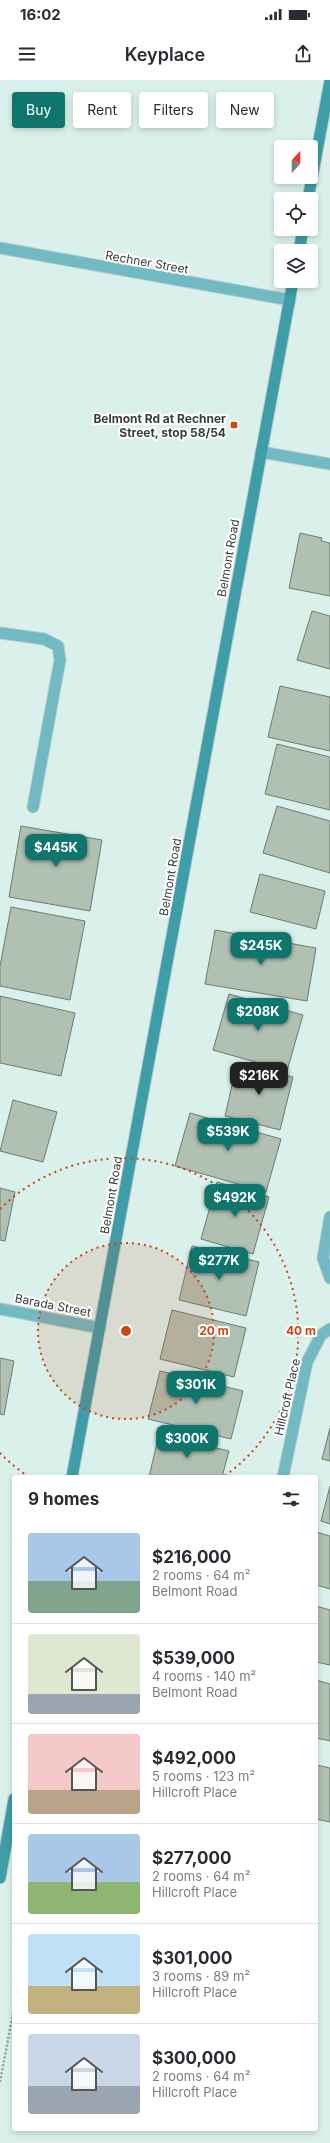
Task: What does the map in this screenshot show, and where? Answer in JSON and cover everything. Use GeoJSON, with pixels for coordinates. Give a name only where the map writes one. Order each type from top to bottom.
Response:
{"type":"FeatureCollection","features":[{"type":"Feature","properties":{"kind":"main road"},"geometry":{"type":"LineString","coordinates":[[309,192],[330,81]]}},
{"type":"Feature","properties":{"kind":"main road","name":"Belmont Road"},"geometry":{"type":"LineString","coordinates":[[72,1475],[292,288]]}},
{"type":"Feature","properties":{"kind":"main road"},"geometry":{"type":"LineString","coordinates":[[0,1878],[12,1810]]}},
{"type":"Feature","properties":{"kind":"street","name":"Rechner Street"},"geometry":{"type":"LineString","coordinates":[[0,248],[290,300]]}},
{"type":"Feature","properties":{"kind":"street"},"geometry":{"type":"LineString","coordinates":[[261,452],[330,464]]}},
{"type":"Feature","properties":{"kind":"street"},"geometry":{"type":"LineString","coordinates":[[0,633],[44,639],[58,646],[60,660],[32,807]]}},
{"type":"Feature","properties":{"kind":"street"},"geometry":{"type":"LineString","coordinates":[[330,1217],[323,1258],[330,1278]]}},
{"type":"Feature","properties":{"kind":"street","name":"Barada Street"},"geometry":{"type":"LineString","coordinates":[[0,1308],[100,1328]]}},
{"type":"Feature","properties":{"kind":"street","name":"Hillcroft Place"},"geometry":{"type":"LineString","coordinates":[[283,1475],[307,1362],[321,1335],[330,1329]]}},
{"type":"Feature","properties":{"kind":"path"},"geometry":{"type":"LineString","coordinates":[[0,2082],[12,2019]]}},
{"type":"Feature","properties":{"kind":"building"},"geometry":{"type":"Polygon","coordinates":[[[300,533],[322,538],[321,541],[330,543],[330,596],[289,588],[300,533]]]}},
{"type":"Feature","properties":{"kind":"building"},"geometry":{"type":"Polygon","coordinates":[[[312,611],[330,616],[330,669],[297,660],[312,611]]]}},
{"type":"Feature","properties":{"kind":"building"},"geometry":{"type":"Polygon","coordinates":[[[280,686],[330,697],[330,751],[268,737],[280,686]]]}},
{"type":"Feature","properties":{"kind":"building"},"geometry":{"type":"Polygon","coordinates":[[[277,744],[330,757],[330,810],[265,794],[277,744]]]}},
{"type":"Feature","properties":{"kind":"building"},"geometry":{"type":"Polygon","coordinates":[[[277,806],[330,821],[330,873],[263,853],[277,806]]]}},
{"type":"Feature","properties":{"kind":"building"},"geometry":{"type":"Polygon","coordinates":[[[21,826],[102,840],[90,911],[9,897],[21,826]]]}},
{"type":"Feature","properties":{"kind":"building"},"geometry":{"type":"Polygon","coordinates":[[[260,874],[325,891],[316,929],[250,912],[260,874]]]}},
{"type":"Feature","properties":{"kind":"building"},"geometry":{"type":"Polygon","coordinates":[[[11,907],[85,921],[70,1000],[0,986],[0,966],[11,907]]]}},
{"type":"Feature","properties":{"kind":"building"},"geometry":{"type":"Polygon","coordinates":[[[215,930],[316,948],[307,1001],[205,984],[215,930]]]}},
{"type":"Feature","properties":{"kind":"building"},"geometry":{"type":"Polygon","coordinates":[[[229,994],[303,1015],[287,1071],[213,1050],[229,994]]]}},
{"type":"Feature","properties":{"kind":"building"},"geometry":{"type":"Polygon","coordinates":[[[0,996],[75,1013],[61,1076],[0,1063],[0,996]]]}},
{"type":"Feature","properties":{"kind":"building"},"geometry":{"type":"Polygon","coordinates":[[[237,1063],[293,1077],[280,1130],[225,1116],[237,1063]]]}},
{"type":"Feature","properties":{"kind":"building"},"geometry":{"type":"Polygon","coordinates":[[[13,1100],[57,1112],[43,1162],[0,1151],[13,1100]]]}},
{"type":"Feature","properties":{"kind":"building"},"geometry":{"type":"Polygon","coordinates":[[[190,1113],[281,1139],[266,1192],[175,1166],[190,1113]]]}},
{"type":"Feature","properties":{"kind":"building"},"geometry":{"type":"Polygon","coordinates":[[[217,1182],[269,1197],[253,1254],[201,1239],[217,1182]]]}},
{"type":"Feature","properties":{"kind":"building"},"geometry":{"type":"Polygon","coordinates":[[[0,1188],[15,1192],[5,1241],[0,1240],[0,1188]]]}},
{"type":"Feature","properties":{"kind":"building"},"geometry":{"type":"Polygon","coordinates":[[[192,1246],[259,1262],[246,1316],[179,1300],[192,1246]]]}},
{"type":"Feature","properties":{"kind":"building"},"geometry":{"type":"Polygon","coordinates":[[[172,1310],[246,1328],[234,1377],[160,1359],[172,1310]]]}},
{"type":"Feature","properties":{"kind":"building"},"geometry":{"type":"Polygon","coordinates":[[[0,1358],[14,1361],[4,1415],[0,1414],[0,1358]]]}},
{"type":"Feature","properties":{"kind":"building"},"geometry":{"type":"Polygon","coordinates":[[[160,1371],[243,1391],[231,1439],[148,1419],[160,1371]]]}},
{"type":"Feature","properties":{"kind":"building"},"geometry":{"type":"Polygon","coordinates":[[[330,1428],[330,1461],[322,1459],[330,1428]]]}},
{"type":"Feature","properties":{"kind":"building"},"geometry":{"type":"Polygon","coordinates":[[[159,1434],[229,1451],[223,1475],[149,1475],[159,1434]]]}},
{"type":"Feature","properties":{"kind":"building"},"geometry":{"type":"Polygon","coordinates":[[[330,1486],[330,1524],[321,1521],[330,1486]]]}},
{"type":"Feature","properties":{"kind":"building"},"geometry":{"type":"Polygon","coordinates":[[[318,1533],[330,1536],[330,1589],[318,1586],[318,1533]]]}},
{"type":"Feature","properties":{"kind":"building"},"geometry":{"type":"Polygon","coordinates":[[[318,1607],[330,1610],[330,1665],[318,1662],[318,1607]]]}},
{"type":"Feature","properties":{"kind":"building"},"geometry":{"type":"Polygon","coordinates":[[[318,1681],[330,1684],[330,1741],[318,1738],[318,1681]]]}},
{"type":"Feature","properties":{"kind":"building"},"geometry":{"type":"Polygon","coordinates":[[[318,1765],[330,1768],[330,1822],[318,1819],[318,1765]]]}},
{"type":"Feature","properties":{"kind":"place","name":"Belmont Rd at Rechner Street, stop 58/54"},"geometry":{"type":"Point","coordinates":[234,425]}}]}
